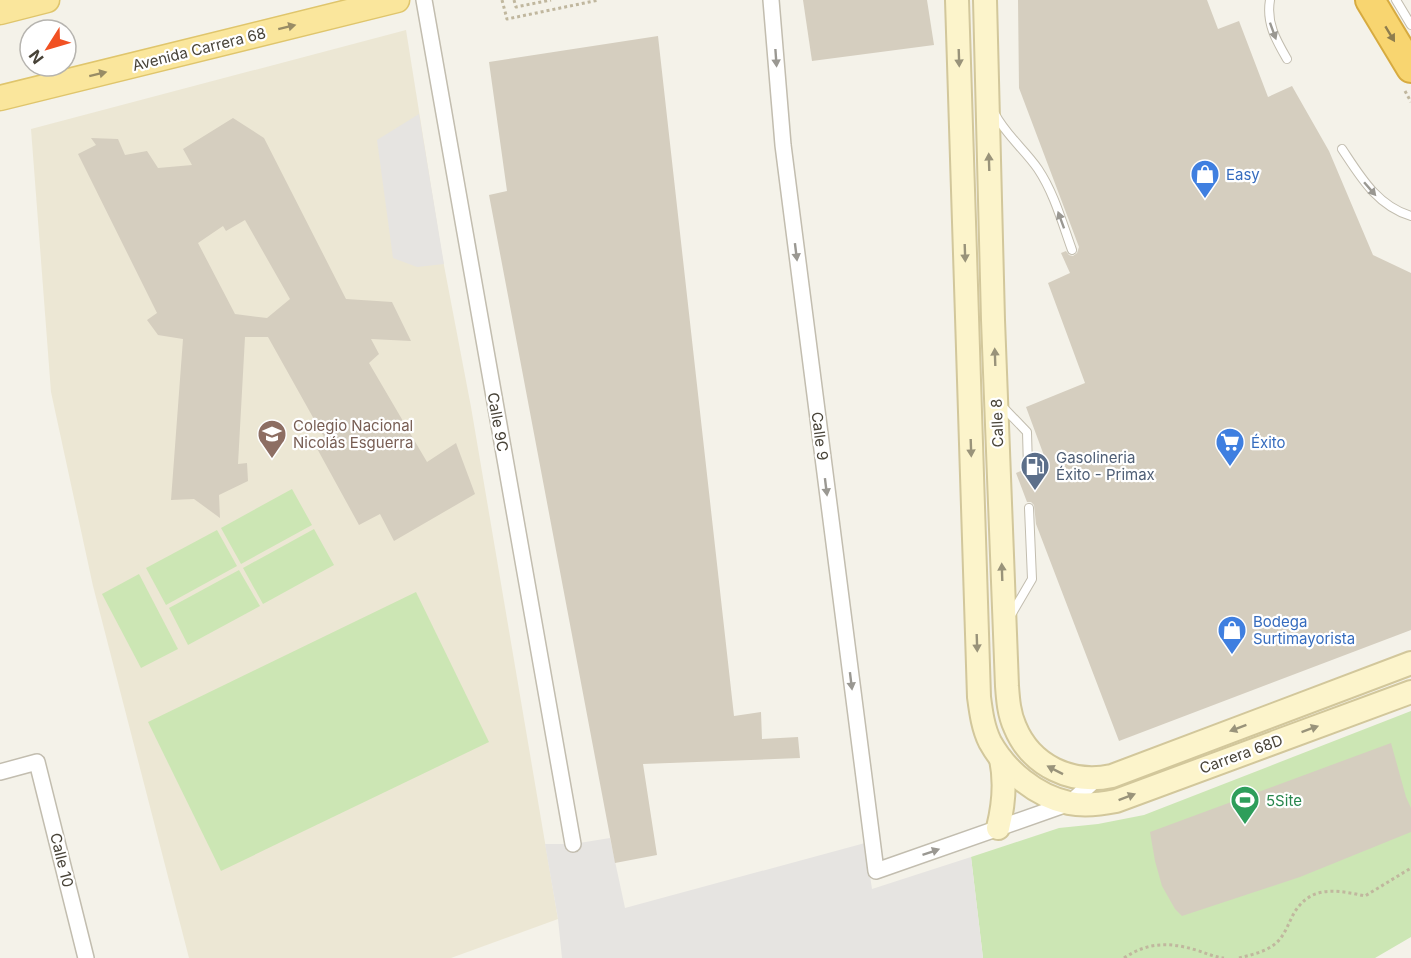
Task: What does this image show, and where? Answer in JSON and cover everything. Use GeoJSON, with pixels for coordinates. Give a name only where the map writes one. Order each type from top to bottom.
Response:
{"type":"FeatureCollection","features":[{"type":"Feature","properties":{"kind":"highway"},"geometry":{"type":"LineString","coordinates":[[1370,0],[1411,68]]}},
{"type":"Feature","properties":{"kind":"main road"},"geometry":{"type":"LineString","coordinates":[[0,12],[47,0]]}},
{"type":"Feature","properties":{"kind":"main road","name":"Avenida Carrera 68"},"geometry":{"type":"LineString","coordinates":[[0,98],[397,0]]}},
{"type":"Feature","properties":{"kind":"street","name":"Calle 9C"},"geometry":{"type":"LineString","coordinates":[[424,0],[573,844]]}},
{"type":"Feature","properties":{"kind":"street","name":"Calle 9"},"geometry":{"type":"LineString","coordinates":[[771,0],[783,146],[876,871]]}},
{"type":"Feature","properties":{"kind":"street","name":"Calle 8"},"geometry":{"type":"LineString","coordinates":[[957,0],[979,697],[983,722],[990,741],[1001,759],[1016,776],[1038,791],[1070,803]]}},
{"type":"Feature","properties":{"kind":"street","name":"Calle 8"},"geometry":{"type":"LineString","coordinates":[[985,0],[996,400],[1004,626],[1010,711],[1022,742],[1035,757],[1068,776],[1103,778]]}},
{"type":"Feature","properties":{"kind":"street","name":"Carrera 68D"},"geometry":{"type":"LineString","coordinates":[[876,871],[1070,803],[1103,778],[1411,663]]}},
{"type":"Feature","properties":{"kind":"street","name":"Carrera 68D"},"geometry":{"type":"LineString","coordinates":[[1070,803],[1101,804],[1116,801],[1411,692]]}},
{"type":"Feature","properties":{"kind":"street"},"geometry":{"type":"LineString","coordinates":[[998,828],[1004,793],[1001,759]]}},
{"type":"Feature","properties":{"kind":"street","name":"Calle 10"},"geometry":{"type":"LineString","coordinates":[[0,771],[37,762],[86,958]]}},
{"type":"Feature","properties":{"kind":"lane"},"geometry":{"type":"LineString","coordinates":[[1270,0],[1268,11],[1271,28],[1287,59]]}},
{"type":"Feature","properties":{"kind":"lane"},"geometry":{"type":"LineString","coordinates":[[1396,0],[1411,25]]}},
{"type":"Feature","properties":{"kind":"lane"},"geometry":{"type":"LineString","coordinates":[[987,95],[1000,124],[1037,168],[1050,190],[1072,250]]}},
{"type":"Feature","properties":{"kind":"lane"},"geometry":{"type":"LineString","coordinates":[[1342,149],[1376,196],[1389,206],[1411,216]]}},
{"type":"Feature","properties":{"kind":"lane"},"geometry":{"type":"LineString","coordinates":[[996,400],[1027,432],[1028,468]]}},
{"type":"Feature","properties":{"kind":"lane"},"geometry":{"type":"LineString","coordinates":[[1004,626],[1032,579],[1029,508]]}},
{"type":"Feature","properties":{"kind":"path"},"geometry":{"type":"LineString","coordinates":[[502,0],[507,19],[599,0]]}},
{"type":"Feature","properties":{"kind":"path"},"geometry":{"type":"LineString","coordinates":[[514,0],[516,7],[551,0]]}},
{"type":"Feature","properties":{"kind":"path"},"geometry":{"type":"LineString","coordinates":[[1239,958],[1264,952],[1280,940],[1299,905],[1315,893],[1336,890],[1365,896],[1411,868]]}},
{"type":"Feature","properties":{"kind":"path"},"geometry":{"type":"LineString","coordinates":[[1124,958],[1137,949],[1158,944],[1178,945],[1224,958]]}},
{"type":"Feature","properties":{"kind":"shaded area","name":"Colegio Nacional Nicolás Esguerra"},"geometry":{"type":"Polygon","coordinates":[[[406,30],[442,255],[471,407],[558,919],[451,958],[189,958],[93,586],[51,392],[31,129],[406,30]]]}},
{"type":"Feature","properties":{"kind":"shaded area"},"geometry":{"type":"Polygon","coordinates":[[[419,114],[444,264],[417,267],[393,258],[377,140],[419,114]]]}},
{"type":"Feature","properties":{"kind":"shaded area"},"geometry":{"type":"Polygon","coordinates":[[[610,838],[625,908],[865,843],[872,889],[971,857],[983,958],[562,958],[545,844],[573,844],[610,838]]]}},
{"type":"Feature","properties":{"kind":"green space"},"geometry":{"type":"Polygon","coordinates":[[[292,489],[312,525],[241,564],[221,528],[292,489]]]}},
{"type":"Feature","properties":{"kind":"green space"},"geometry":{"type":"Polygon","coordinates":[[[314,529],[334,565],[263,604],[243,568],[314,529]]]}},
{"type":"Feature","properties":{"kind":"green space"},"geometry":{"type":"Polygon","coordinates":[[[217,530],[237,566],[166,605],[146,568],[217,530]]]}},
{"type":"Feature","properties":{"kind":"green space"},"geometry":{"type":"Polygon","coordinates":[[[239,570],[260,606],[188,645],[169,608],[239,570]]]}},
{"type":"Feature","properties":{"kind":"green space"},"geometry":{"type":"Polygon","coordinates":[[[139,574],[178,649],[141,668],[102,594],[139,574]]]}},
{"type":"Feature","properties":{"kind":"green space"},"geometry":{"type":"Polygon","coordinates":[[[416,592],[489,742],[221,871],[148,722],[416,592]]]}},
{"type":"Feature","properties":{"kind":"green space","name":"5Site"},"geometry":{"type":"Polygon","coordinates":[[[1411,711],[1411,937],[1375,958],[983,958],[971,857],[1059,828],[1098,824],[1144,815],[1411,711]]]}},
{"type":"Feature","properties":{"kind":"building"},"geometry":{"type":"Polygon","coordinates":[[[803,0],[927,0],[934,45],[812,61],[803,0]]]}},
{"type":"Feature","properties":{"kind":"building"},"geometry":{"type":"Polygon","coordinates":[[[1018,0],[1207,0],[1218,29],[1239,21],[1268,97],[1292,86],[1329,151],[1373,255],[1411,273],[1411,630],[1119,741],[1036,524],[1034,505],[1027,502],[1016,473],[1023,470],[1031,473],[1034,466],[1046,461],[1026,407],[1085,383],[1048,283],[1070,273],[1061,253],[1066,251],[1073,256],[1079,247],[1019,88],[1018,0]]]}},
{"type":"Feature","properties":{"kind":"building"},"geometry":{"type":"Polygon","coordinates":[[[658,36],[734,716],[761,712],[762,739],[798,737],[800,758],[643,764],[657,855],[615,863],[489,195],[507,191],[489,62],[658,36]]]}},
{"type":"Feature","properties":{"kind":"building"},"geometry":{"type":"Polygon","coordinates":[[[233,118],[264,138],[346,299],[392,302],[411,341],[371,339],[379,354],[369,363],[427,462],[456,443],[475,494],[394,541],[380,514],[359,525],[314,443],[324,437],[268,337],[245,337],[238,464],[247,463],[248,481],[219,495],[220,518],[194,499],[171,500],[183,339],[158,335],[147,320],[157,313],[78,154],[96,145],[91,138],[118,139],[125,155],[147,151],[158,168],[192,165],[183,149],[233,118]],[[245,220],[226,231],[223,226],[198,243],[235,314],[267,318],[290,299],[245,220]]]}},
{"type":"Feature","properties":{"kind":"building"},"geometry":{"type":"Polygon","coordinates":[[[1391,743],[1411,808],[1411,832],[1300,877],[1182,916],[1175,909],[1162,886],[1150,832],[1391,743]]]}},
{"type":"Feature","properties":{"kind":"place","name":"Easy"},"geometry":{"type":"Point","coordinates":[1205,200]}},
{"type":"Feature","properties":{"kind":"place","name":"Colegio Nacional Nicolás Esguerra"},"geometry":{"type":"Point","coordinates":[272,460]}},
{"type":"Feature","properties":{"kind":"place","name":"Éxito"},"geometry":{"type":"Point","coordinates":[1230,468]}},
{"type":"Feature","properties":{"kind":"place","name":"Gasolineria Éxito - Primax"},"geometry":{"type":"Point","coordinates":[1035,492]}},
{"type":"Feature","properties":{"kind":"place","name":"Bodega Surtimayorista"},"geometry":{"type":"Point","coordinates":[1232,656]}},
{"type":"Feature","properties":{"kind":"place","name":"5Site"},"geometry":{"type":"Point","coordinates":[1245,826]}}]}
